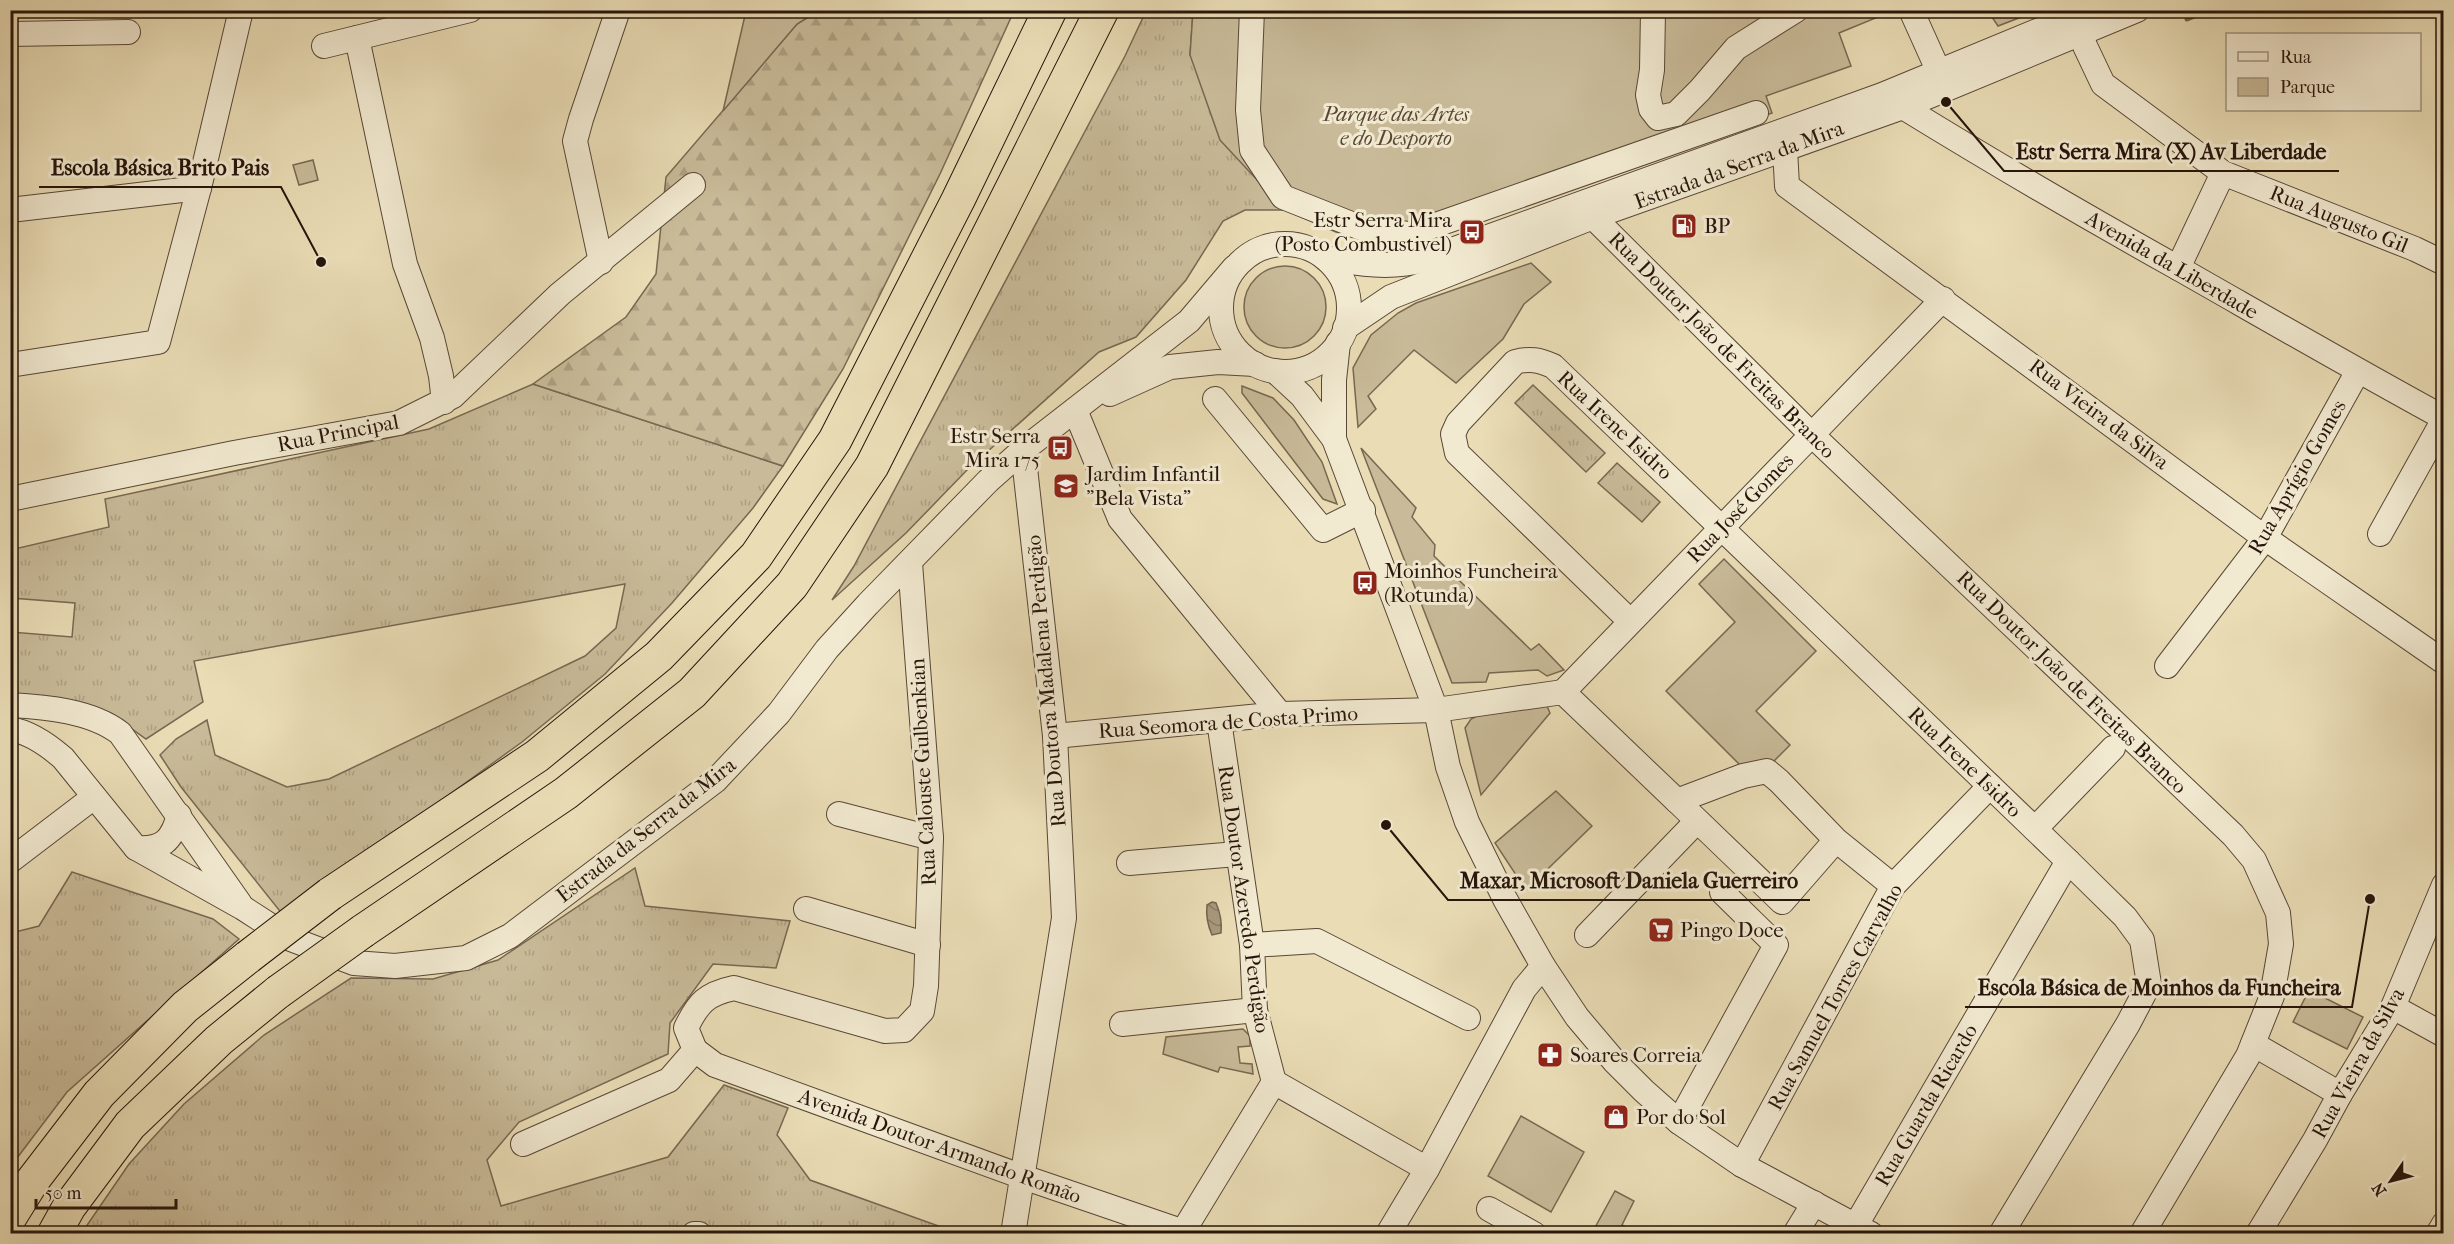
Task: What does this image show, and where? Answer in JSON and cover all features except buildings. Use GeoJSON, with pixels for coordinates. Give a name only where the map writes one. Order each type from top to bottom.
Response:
{"type":"FeatureCollection","features":[{"type":"Feature","properties":{"kind":"highway"},"geometry":{"type":"LineString","coordinates":[[10,1217],[33,1180],[99,1094],[186,1007],[330,894],[537,756],[659,656],[756,556],[835,440],[958,200],[1050,10]]}},
{"type":"Feature","properties":{"kind":"highway"},"geometry":{"type":"LineString","coordinates":[[54,1233],[69,1207],[130,1125],[219,1040],[278,992],[363,931],[566,793],[692,693],[792,585],[872,466],[1102,10]]}},
{"type":"Feature","properties":{"kind":"street"},"geometry":{"type":"LineString","coordinates":[[10,365],[158,342],[199,188],[241,10]]}},
{"type":"Feature","properties":{"kind":"street"},"geometry":{"type":"LineString","coordinates":[[324,46],[470,10]]}},
{"type":"Feature","properties":{"kind":"street"},"geometry":{"type":"LineString","coordinates":[[601,262],[575,141],[580,119],[618,10]]}},
{"type":"Feature","properties":{"kind":"street"},"geometry":{"type":"LineString","coordinates":[[1252,10],[1248,110],[1252,150],[1283,197],[1369,231],[1410,234],[1756,112]]}},
{"type":"Feature","properties":{"kind":"street"},"geometry":{"type":"LineString","coordinates":[[1653,10],[1652,70],[1648,95],[1651,109],[1658,118],[1676,114],[1736,48],[1796,10]]}},
{"type":"Feature","properties":{"kind":"street"},"geometry":{"type":"LineString","coordinates":[[1911,10],[1938,70]]}},
{"type":"Feature","properties":{"kind":"street","name":"Estrada da Serra da Mira"},"geometry":{"type":"LineString","coordinates":[[1325,258],[1381,266],[1404,266],[1424,260],[1882,95],[1938,70],[2085,22],[2137,10]]}},
{"type":"Feature","properties":{"kind":"street","name":"Estrada da Serra da Mira"},"geometry":{"type":"LineString","coordinates":[[1342,336],[1391,297],[1593,217],[1903,107],[2085,22]]}},
{"type":"Feature","properties":{"kind":"street","name":"Rua Augusto Gil"},"geometry":{"type":"LineString","coordinates":[[2085,22],[2085,46],[2103,84],[2223,173],[2415,249],[2444,263]]}},
{"type":"Feature","properties":{"kind":"street"},"geometry":{"type":"LineString","coordinates":[[10,34],[129,32]]}},
{"type":"Feature","properties":{"kind":"street"},"geometry":{"type":"LineString","coordinates":[[357,38],[405,264],[432,339],[441,376],[444,402]]}},
{"type":"Feature","properties":{"kind":"street","name":"Avenida da Liberdade"},"geometry":{"type":"LineString","coordinates":[[1903,107],[1990,160],[2444,418]]}},
{"type":"Feature","properties":{"kind":"street","name":"Rua Vieira da Silva"},"geometry":{"type":"LineString","coordinates":[[1785,149],[1787,186],[2265,538],[2444,662]]}},
{"type":"Feature","properties":{"kind":"street"},"geometry":{"type":"LineString","coordinates":[[2178,268],[2223,173]]}},
{"type":"Feature","properties":{"kind":"street","name":"Rua Principal"},"geometry":{"type":"LineString","coordinates":[[10,500],[234,453],[399,423],[444,402],[560,294],[693,185]]}},
{"type":"Feature","properties":{"kind":"street"},"geometry":{"type":"LineString","coordinates":[[10,210],[199,188]]}},
{"type":"Feature","properties":{"kind":"street","name":"Rua Doutor João de Freitas Branco"},"geometry":{"type":"LineString","coordinates":[[1593,217],[1811,434],[2233,835],[2254,860],[2278,913],[2280,944],[2272,996],[2253,1044],[2142,1233]]}},
{"type":"Feature","properties":{"kind":"street"},"geometry":{"type":"LineString","coordinates":[[1075,410],[1189,321],[1234,268],[1249,254],[1267,246],[1287,243],[1307,248],[1325,258],[1338,272],[1346,289],[1349,308],[1334,380],[1334,439]]}},
{"type":"Feature","properties":{"kind":"street"},"geometry":{"type":"LineString","coordinates":[[1234,268],[1224,288],[1221,310],[1226,332],[1237,351],[1265,368],[1302,396],[1334,439],[1363,510],[1436,710],[1448,767],[1467,822],[1505,899],[1543,966],[1577,1017],[1615,1062],[1679,1122],[1742,1165],[1863,1229]]}},
{"type":"Feature","properties":{"kind":"street","name":"Rua José Gomes"},"geometry":{"type":"LineString","coordinates":[[1563,692],[1943,299]]}},
{"type":"Feature","properties":{"kind":"street"},"geometry":{"type":"LineString","coordinates":[[1075,410],[1170,367],[1218,362],[1293,371],[1311,366],[1326,357],[1342,336]]}},
{"type":"Feature","properties":{"kind":"street","name":"Rua Irene Isidro"},"geometry":{"type":"LineString","coordinates":[[1630,621],[1457,453],[1453,434],[1458,423],[1515,362],[1527,359],[1540,360],[1553,366],[2068,861],[2125,917],[2142,940],[2149,984],[2128,1024],[2001,1233]]}},
{"type":"Feature","properties":{"kind":"street","name":"Rua Aprígio Gomes"},"geometry":{"type":"LineString","coordinates":[[2167,666],[2265,538],[2358,371]]}},
{"type":"Feature","properties":{"kind":"street"},"geometry":{"type":"LineString","coordinates":[[1215,399],[1323,530],[1363,510]]}},
{"type":"Feature","properties":{"kind":"street"},"geometry":{"type":"LineString","coordinates":[[1075,410],[1120,519],[1280,714]]}},
{"type":"Feature","properties":{"kind":"street","name":"Estrada da Serra da Mira"},"geometry":{"type":"LineString","coordinates":[[136,848],[243,908],[291,939],[354,963],[395,966],[466,958],[510,936],[716,781],[779,713],[827,649],[868,604],[988,481],[1023,450],[1075,410]]}},
{"type":"Feature","properties":{"kind":"street"},"geometry":{"type":"LineString","coordinates":[[2380,534],[2444,418]]}},
{"type":"Feature","properties":{"kind":"street","name":"Rua Doutora Madalena Perdigão"},"geometry":{"type":"LineString","coordinates":[[1013,1233],[1064,918],[1055,736],[1023,450]]}},
{"type":"Feature","properties":{"kind":"street","name":"Rua Calouste Gulbenkian"},"geometry":{"type":"LineString","coordinates":[[695,1050],[686,1028],[695,1009],[714,992],[734,988],[885,1031],[904,1030],[922,1011],[926,986],[931,838],[910,563]]}},
{"type":"Feature","properties":{"kind":"street"},"geometry":{"type":"LineString","coordinates":[[1563,692],[1782,902],[1836,840]]}},
{"type":"Feature","properties":{"kind":"street","name":"Rua Seomora de Costa Primo"},"geometry":{"type":"LineString","coordinates":[[1055,736],[1280,714],[1436,710],[1563,692]]}},
{"type":"Feature","properties":{"kind":"street"},"geometry":{"type":"LineString","coordinates":[[10,705],[89,717]]}},
{"type":"Feature","properties":{"kind":"street"},"geometry":{"type":"LineString","coordinates":[[63,758],[61,738],[71,723],[89,717]]}},
{"type":"Feature","properties":{"kind":"street","name":"Estrada da Serra da Mira"},"geometry":{"type":"LineString","coordinates":[[89,717],[105,722],[120,733],[243,908]]}},
{"type":"Feature","properties":{"kind":"street","name":"Rua Doutor Azeredo Perdigão"},"geometry":{"type":"LineString","coordinates":[[1219,721],[1252,945],[1255,1010],[1274,1082]]}},
{"type":"Feature","properties":{"kind":"street"},"geometry":{"type":"LineString","coordinates":[[10,729],[34,737],[63,758],[136,848],[153,849],[165,841],[171,834],[178,816]]}},
{"type":"Feature","properties":{"kind":"street"},"geometry":{"type":"LineString","coordinates":[[2035,829],[2113,748]]}},
{"type":"Feature","properties":{"kind":"street"},"geometry":{"type":"LineString","coordinates":[[1677,801],[1743,776],[1767,771],[1836,840],[1893,886]]}},
{"type":"Feature","properties":{"kind":"street","name":"Rua Samuel Torres Carvalho"},"geometry":{"type":"LineString","coordinates":[[1742,1165],[1893,886],[1990,786]]}},
{"type":"Feature","properties":{"kind":"street"},"geometry":{"type":"LineString","coordinates":[[10,861],[94,797]]}},
{"type":"Feature","properties":{"kind":"street"},"geometry":{"type":"LineString","coordinates":[[839,814],[931,838]]}},
{"type":"Feature","properties":{"kind":"street"},"geometry":{"type":"LineString","coordinates":[[1587,935],[1697,820]]}},
{"type":"Feature","properties":{"kind":"street"},"geometry":{"type":"LineString","coordinates":[[1129,863],[1237,854]]}},
{"type":"Feature","properties":{"kind":"street","name":"Rua Guarda Ricardo"},"geometry":{"type":"LineString","coordinates":[[1863,1229],[2068,861]]}},
{"type":"Feature","properties":{"kind":"street","name":"Rua Vieira da Silva"},"geometry":{"type":"LineString","coordinates":[[2259,1233],[2393,1007],[2444,885]]}},
{"type":"Feature","properties":{"kind":"street"},"geometry":{"type":"LineString","coordinates":[[1679,1122],[1776,945],[1722,892]]}},
{"type":"Feature","properties":{"kind":"street"},"geometry":{"type":"LineString","coordinates":[[807,909],[928,945]]}},
{"type":"Feature","properties":{"kind":"street"},"geometry":{"type":"LineString","coordinates":[[1252,945],[1317,941],[1468,1018]]}},
{"type":"Feature","properties":{"kind":"street"},"geometry":{"type":"LineString","coordinates":[[1388,1233],[1427,1169],[1524,989],[1543,966]]}},
{"type":"Feature","properties":{"kind":"street"},"geometry":{"type":"LineString","coordinates":[[2393,1007],[2444,1035]]}},
{"type":"Feature","properties":{"kind":"street"},"geometry":{"type":"LineString","coordinates":[[1122,1024],[1255,1010]]}},
{"type":"Feature","properties":{"kind":"street"},"geometry":{"type":"LineString","coordinates":[[2253,1044],[2340,1094]]}},
{"type":"Feature","properties":{"kind":"street"},"geometry":{"type":"LineString","coordinates":[[522,1144],[669,1080],[695,1050]]}},
{"type":"Feature","properties":{"kind":"street","name":"Avenida Doutor Armando Romão"},"geometry":{"type":"LineString","coordinates":[[695,1050],[715,1065],[1023,1177],[1187,1232]]}},
{"type":"Feature","properties":{"kind":"street"},"geometry":{"type":"LineString","coordinates":[[1187,1232],[1274,1082],[1427,1169]]}},
{"type":"Feature","properties":{"kind":"street"},"geometry":{"type":"LineString","coordinates":[[1795,1233],[1814,1203]]}},
{"type":"Feature","properties":{"kind":"street"},"geometry":{"type":"LineString","coordinates":[[1499,1221],[1534,1233]]}},
{"type":"Feature","properties":{"kind":"street"},"geometry":{"type":"LineString","coordinates":[[2438,1233],[2444,1224]]}},
{"type":"Feature","properties":{"kind":"green space","name":"Parque das Artes e do Desporto"},"geometry":{"type":"Polygon","coordinates":[[[1340,10],[1363,15],[1372,10],[1880,10],[1883,15],[1839,33],[1851,66],[1766,96],[1772,113],[1413,243],[1369,240],[1336,232],[1285,210],[1220,140],[1190,55],[1193,11],[1340,10]]]}},
{"type":"Feature","properties":{"kind":"green space"},"geometry":{"type":"Polygon","coordinates":[[[746,11],[818,11],[797,24],[723,111],[746,11]]]}},
{"type":"Feature","properties":{"kind":"green space"},"geometry":{"type":"Polygon","coordinates":[[[818,11],[1012,11],[1013,13],[940,174],[843,369],[783,466],[533,384],[626,317],[656,274],[666,177],[797,24],[818,11]]]}},
{"type":"Feature","properties":{"kind":"green space"},"geometry":{"type":"Polygon","coordinates":[[[1146,11],[1193,11],[1190,55],[1285,210],[1245,210],[1223,221],[1186,280],[1136,337],[1099,352],[968,469],[906,533],[832,600],[854,566],[1125,56],[1146,11]]]}},
{"type":"Feature","properties":{"kind":"green space"},"geometry":{"type":"Polygon","coordinates":[[[1988,11],[2037,11],[1998,26],[1988,11]]]}},
{"type":"Feature","properties":{"kind":"green space"},"geometry":{"type":"Polygon","coordinates":[[[313,160],[318,180],[299,185],[293,165],[313,160]]]}},
{"type":"Feature","properties":{"kind":"green space"},"geometry":{"type":"Polygon","coordinates":[[[1531,263],[1551,282],[1524,304],[1503,339],[1456,383],[1414,350],[1368,396],[1376,409],[1358,427],[1353,368],[1371,335],[1398,313],[1416,303],[1531,263]]]}},
{"type":"Feature","properties":{"kind":"green space"},"geometry":{"type":"Polygon","coordinates":[[[1285,266],[1301,269],[1314,278],[1323,291],[1326,307],[1323,323],[1314,336],[1301,345],[1285,348],[1269,345],[1256,336],[1247,323],[1244,307],[1247,291],[1256,278],[1269,269],[1285,266]]]}},
{"type":"Feature","properties":{"kind":"green space"},"geometry":{"type":"Polygon","coordinates":[[[533,384],[783,466],[753,508],[672,603],[605,674],[522,742],[283,915],[181,787],[160,755],[176,739],[207,720],[215,755],[287,787],[329,779],[585,656],[616,628],[625,584],[194,661],[203,702],[146,739],[111,714],[11,692],[11,632],[72,637],[75,603],[11,598],[10,550],[109,527],[105,499],[429,429],[533,384]]]}},
{"type":"Feature","properties":{"kind":"green space"},"geometry":{"type":"Polygon","coordinates":[[[1533,385],[1605,453],[1586,472],[1515,403],[1533,385]]]}},
{"type":"Feature","properties":{"kind":"green space"},"geometry":{"type":"Polygon","coordinates":[[[1242,386],[1273,398],[1294,420],[1322,462],[1337,504],[1323,499],[1242,393],[1242,386]]]}},
{"type":"Feature","properties":{"kind":"green space"},"geometry":{"type":"Polygon","coordinates":[[[1361,448],[1416,508],[1412,517],[1435,545],[1434,556],[1531,650],[1539,644],[1564,670],[1547,676],[1538,670],[1489,673],[1486,682],[1452,683],[1361,448]]]}},
{"type":"Feature","properties":{"kind":"green space"},"geometry":{"type":"Polygon","coordinates":[[[1617,463],[1660,502],[1642,522],[1598,483],[1617,463]]]}},
{"type":"Feature","properties":{"kind":"green space"},"geometry":{"type":"Polygon","coordinates":[[[1724,559],[1816,651],[1756,711],[1790,745],[1772,763],[1741,766],[1666,691],[1735,622],[1699,584],[1724,559]]]}},
{"type":"Feature","properties":{"kind":"green space"},"geometry":{"type":"Polygon","coordinates":[[[1547,706],[1550,713],[1481,795],[1465,728],[1471,719],[1483,713],[1547,706]]]}},
{"type":"Feature","properties":{"kind":"green space"},"geometry":{"type":"Polygon","coordinates":[[[1556,791],[1592,826],[1526,890],[1495,843],[1556,791]]]}},
{"type":"Feature","properties":{"kind":"green space"},"geometry":{"type":"Polygon","coordinates":[[[635,868],[645,906],[790,921],[776,968],[713,964],[670,1023],[668,1054],[519,1122],[487,1160],[501,1206],[668,1157],[724,1085],[788,1108],[777,1135],[810,1180],[958,1233],[81,1234],[129,1164],[184,1104],[264,1035],[351,978],[433,979],[498,960],[635,868]]]}},
{"type":"Feature","properties":{"kind":"green space"},"geometry":{"type":"Polygon","coordinates":[[[72,872],[213,919],[239,939],[67,1092],[11,1166],[11,933],[39,926],[72,872]]]}},
{"type":"Feature","properties":{"kind":"green space"},"geometry":{"type":"Polygon","coordinates":[[[2309,990],[2363,1017],[2347,1049],[2293,1022],[2309,990]]]}},
{"type":"Feature","properties":{"kind":"green space"},"geometry":{"type":"Polygon","coordinates":[[[1243,1029],[1250,1036],[1250,1046],[1238,1047],[1240,1063],[1252,1064],[1253,1074],[1220,1067],[1218,1072],[1163,1054],[1166,1037],[1243,1029]]]}},
{"type":"Feature","properties":{"kind":"green space"},"geometry":{"type":"Polygon","coordinates":[[[1521,1116],[1584,1152],[1551,1212],[1488,1176],[1521,1116]]]}},
{"type":"Feature","properties":{"kind":"green space"},"geometry":{"type":"Polygon","coordinates":[[[1615,1191],[1634,1201],[1622,1225],[1638,1233],[1592,1233],[1615,1191]]]}},
{"type":"Feature","properties":{"kind":"water"},"geometry":{"type":"Polygon","coordinates":[[[1212,902],[1217,906],[1221,933],[1212,935],[1208,924],[1207,905],[1212,902]]]}},
{"type":"Feature","properties":{"kind":"waterway"},"geometry":{"type":"LineString","coordinates":[[2187,19],[2210,10]]}},
{"type":"Feature","properties":{"kind":"place","name":"Estr Serra Mira (X) Av Liberdade"},"geometry":{"type":"Point","coordinates":[1946,102]}},
{"type":"Feature","properties":{"kind":"place","name":"BP"},"geometry":{"type":"Point","coordinates":[1684,226]}},
{"type":"Feature","properties":{"kind":"place","name":"Estr Serra Mira (Posto Combustivel)"},"geometry":{"type":"Point","coordinates":[1472,232]}},
{"type":"Feature","properties":{"kind":"place","name":"Escola Básica Brito Pais"},"geometry":{"type":"Point","coordinates":[321,262]}},
{"type":"Feature","properties":{"kind":"place","name":"Estr Serra Mira 175"},"geometry":{"type":"Point","coordinates":[1060,448]}},
{"type":"Feature","properties":{"kind":"place","name":"Jardim Infantil \"Bela Vista\""},"geometry":{"type":"Point","coordinates":[1066,486]}},
{"type":"Feature","properties":{"kind":"place","name":"Moinhos Funcheira (Rotunda)"},"geometry":{"type":"Point","coordinates":[1365,583]}},
{"type":"Feature","properties":{"kind":"place","name":"Maxar, Microsoft Daniela Guerreiro"},"geometry":{"type":"Point","coordinates":[1386,825]}},
{"type":"Feature","properties":{"kind":"place","name":"Escola Básica de Moinhos da Funcheira"},"geometry":{"type":"Point","coordinates":[2370,899]}},
{"type":"Feature","properties":{"kind":"place","name":"Pingo Doce"},"geometry":{"type":"Point","coordinates":[1661,930]}},
{"type":"Feature","properties":{"kind":"place","name":"Soares Correia"},"geometry":{"type":"Point","coordinates":[1550,1055]}},
{"type":"Feature","properties":{"kind":"place","name":"Por do Sol"},"geometry":{"type":"Point","coordinates":[1616,1117]}}]}
